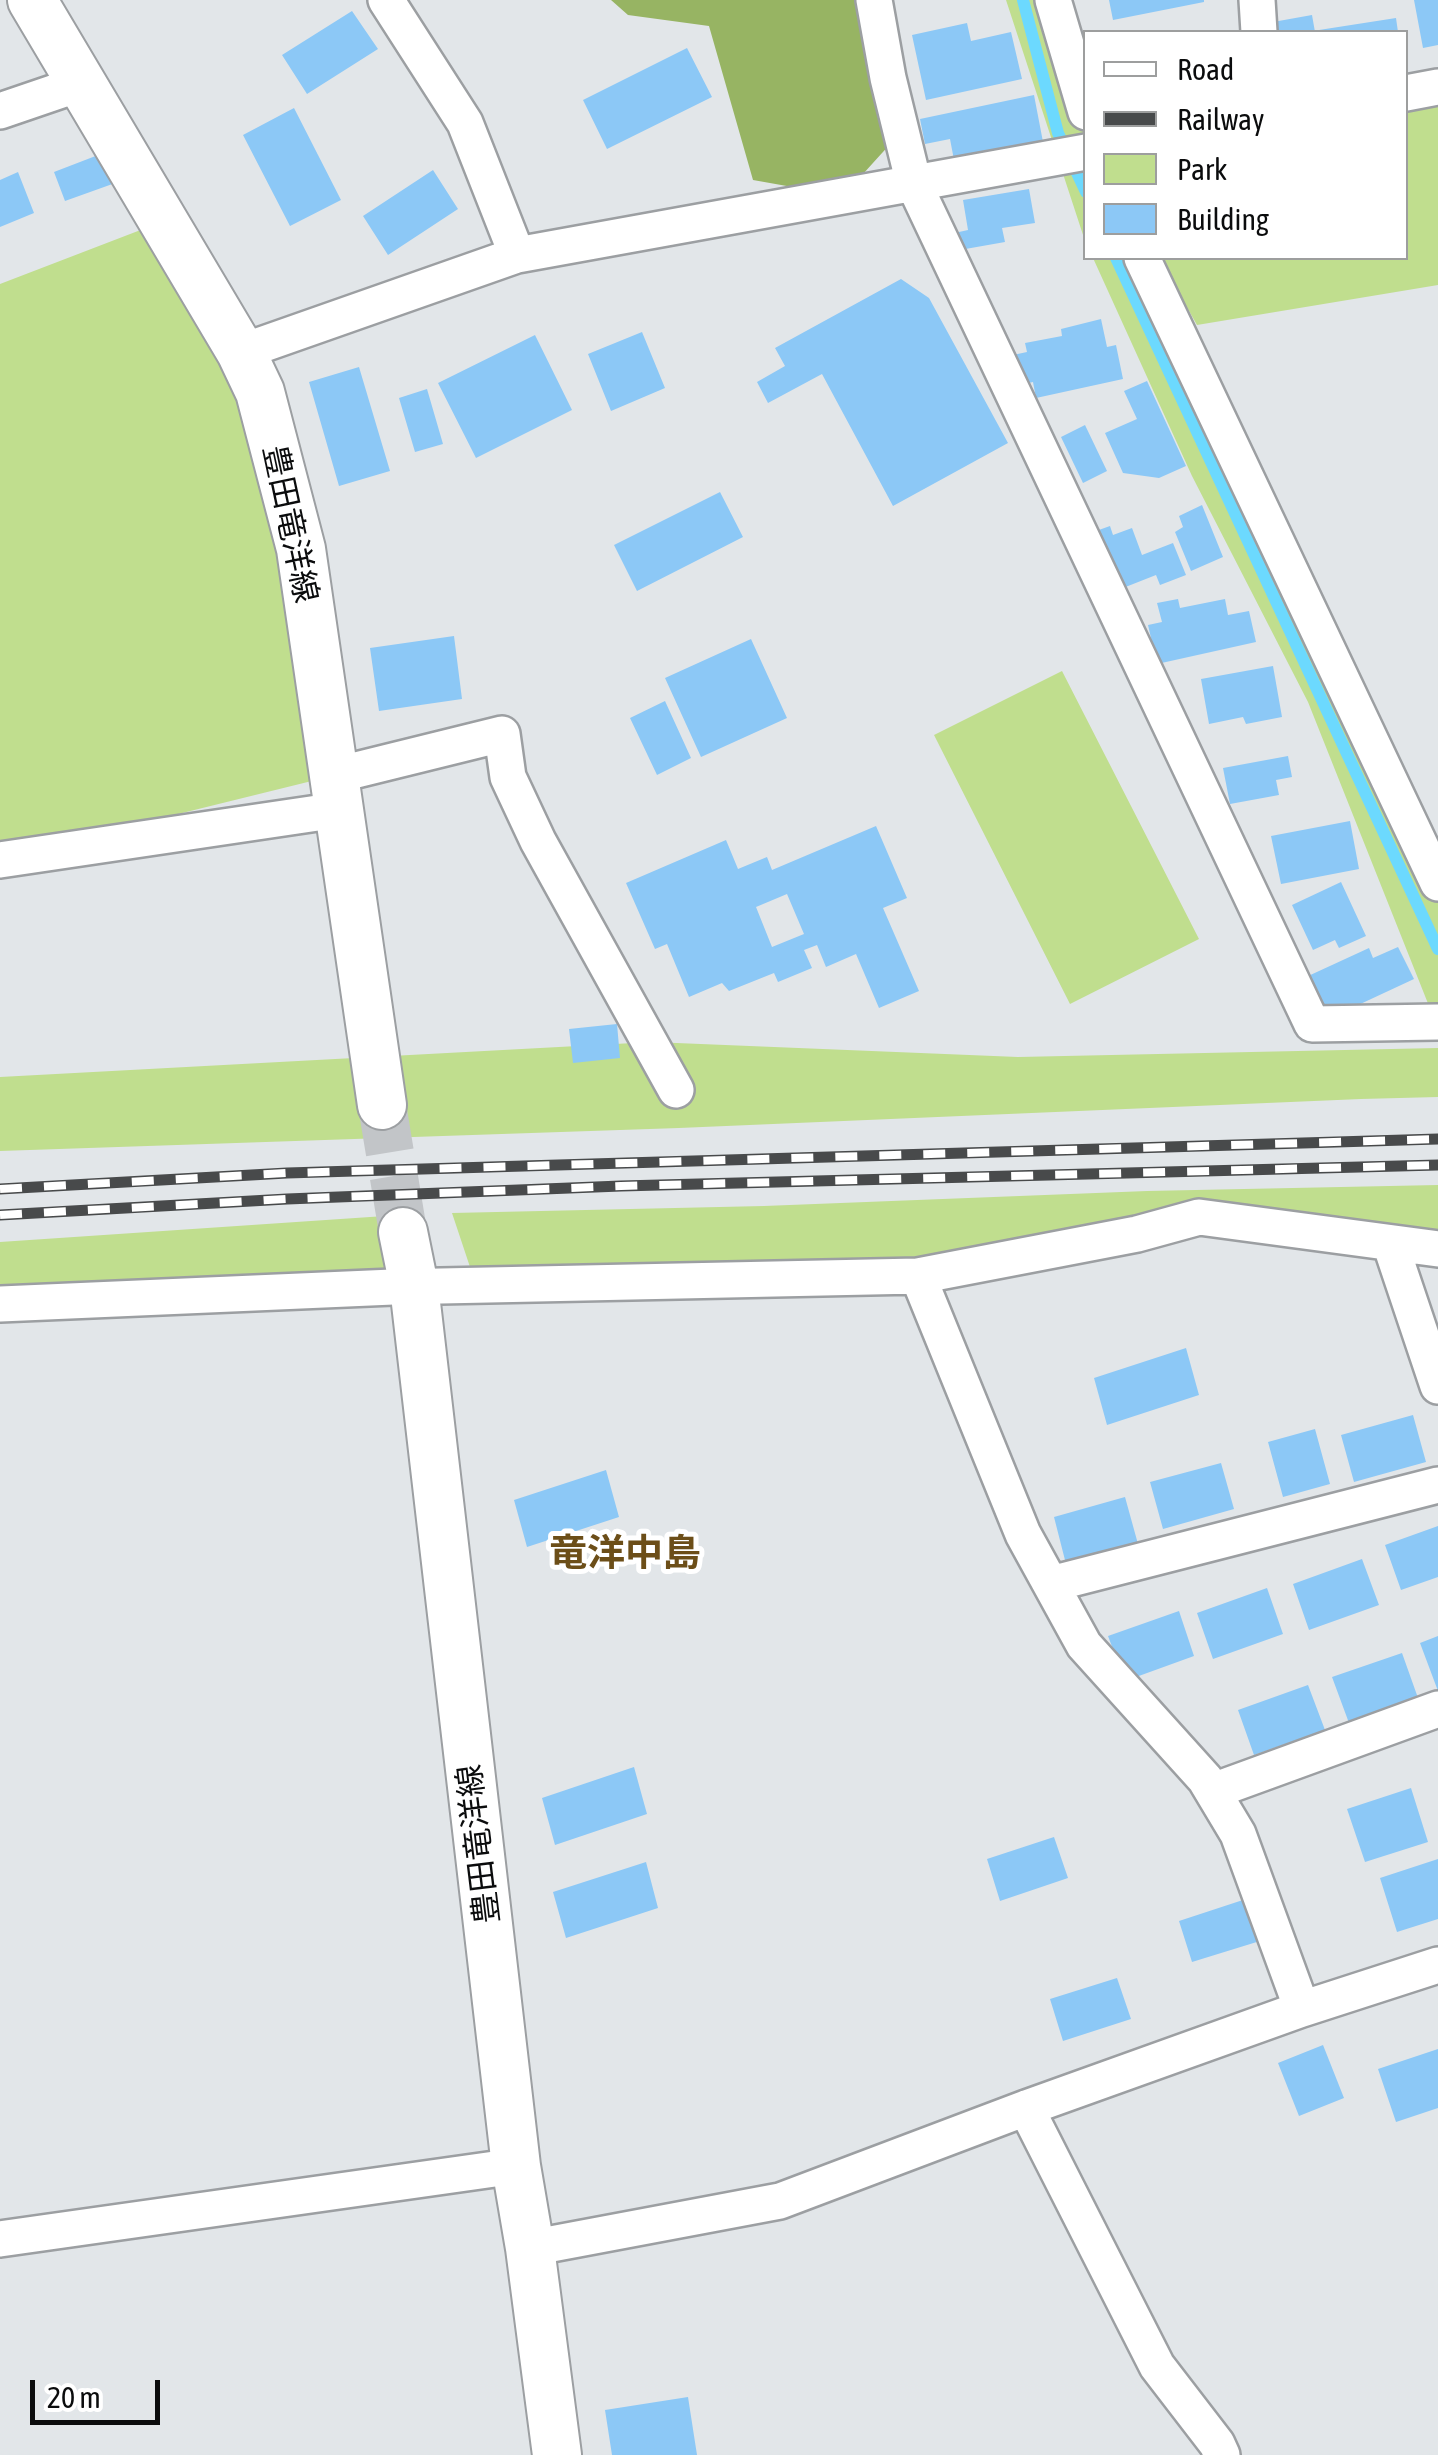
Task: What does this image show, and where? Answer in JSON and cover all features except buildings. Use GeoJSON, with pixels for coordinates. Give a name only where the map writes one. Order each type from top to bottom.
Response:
{"type":"FeatureCollection","features":[{"type":"Feature","properties":{"kind":"main road","name":"豊田竜洋線"},"geometry":{"type":"LineString","coordinates":[[32,0],[242,352],[260,392],[300,549],[382,1105]]}},
{"type":"Feature","properties":{"kind":"main road","name":"豊田竜洋線"},"geometry":{"type":"LineString","coordinates":[[402,1232],[414,1286],[516,2166],[557,2455]]}},
{"type":"Feature","properties":{"kind":"street"},"geometry":{"type":"LineString","coordinates":[[386,0],[465,123],[517,256]]}},
{"type":"Feature","properties":{"kind":"street"},"geometry":{"type":"LineString","coordinates":[[874,0],[914,184],[1312,1024],[1438,1022]]}},
{"type":"Feature","properties":{"kind":"street"},"geometry":{"type":"LineString","coordinates":[[1053,0],[1083,102]]}},
{"type":"Feature","properties":{"kind":"street"},"geometry":{"type":"LineString","coordinates":[[1256,0],[1259,30]]}},
{"type":"Feature","properties":{"kind":"street"},"geometry":{"type":"LineString","coordinates":[[0,111],[82,84]]}},
{"type":"Feature","properties":{"kind":"street"},"geometry":{"type":"LineString","coordinates":[[1408,93],[1438,87]]}},
{"type":"Feature","properties":{"kind":"street"},"geometry":{"type":"LineString","coordinates":[[242,352],[517,256],[1083,153]]}},
{"type":"Feature","properties":{"kind":"street"},"geometry":{"type":"LineString","coordinates":[[1143,260],[1438,882]]}},
{"type":"Feature","properties":{"kind":"street"},"geometry":{"type":"LineString","coordinates":[[0,860],[335,793],[502,734],[508,777],[538,842],[676,1090]]}},
{"type":"Feature","properties":{"kind":"street"},"geometry":{"type":"LineString","coordinates":[[0,1304],[414,1286],[918,1276],[1137,1234],[1199,1218],[1438,1249]]}},
{"type":"Feature","properties":{"kind":"street"},"geometry":{"type":"LineString","coordinates":[[1390,1243],[1438,1386]]}},
{"type":"Feature","properties":{"kind":"street"},"geometry":{"type":"LineString","coordinates":[[918,1276],[1023,1534],[1084,1645],[1206,1780],[1238,1834],[1302,2009]]}},
{"type":"Feature","properties":{"kind":"street"},"geometry":{"type":"LineString","coordinates":[[1050,1584],[1438,1486]]}},
{"type":"Feature","properties":{"kind":"street"},"geometry":{"type":"LineString","coordinates":[[1213,1792],[1438,1708]]}},
{"type":"Feature","properties":{"kind":"street"},"geometry":{"type":"LineString","coordinates":[[530,2248],[780,2201],[1302,2009],[1438,1965]]}},
{"type":"Feature","properties":{"kind":"street"},"geometry":{"type":"LineString","coordinates":[[1026,2108],[1157,2366],[1222,2455]]}},
{"type":"Feature","properties":{"kind":"street"},"geometry":{"type":"LineString","coordinates":[[0,2239],[516,2166]]}},
{"type":"Feature","properties":{"kind":"green space"},"geometry":{"type":"Polygon","coordinates":[[[611,0],[875,0],[902,131],[843,196],[753,180],[709,26],[628,15],[611,0]]]}},
{"type":"Feature","properties":{"kind":"green space"},"geometry":{"type":"Polygon","coordinates":[[[1006,0],[1049,0],[1083,111],[1083,235],[1006,0]]]}},
{"type":"Feature","properties":{"kind":"green space"},"geometry":{"type":"Polygon","coordinates":[[[1438,102],[1438,285],[1197,325],[1160,260],[1408,260],[1408,107],[1438,102]]]}},
{"type":"Feature","properties":{"kind":"green space"},"geometry":{"type":"Polygon","coordinates":[[[164,221],[260,392],[332,776],[0,858],[0,284],[164,221]]]}},
{"type":"Feature","properties":{"kind":"green space"},"geometry":{"type":"Polygon","coordinates":[[[1094,260],[1146,260],[1438,897],[1438,1005],[1429,1006],[1308,702],[1192,476],[1094,260]]]}},
{"type":"Feature","properties":{"kind":"green space"},"geometry":{"type":"Polygon","coordinates":[[[1062,671],[1199,939],[1070,1004],[934,735],[1062,671]]]}},
{"type":"Feature","properties":{"kind":"green space"},"geometry":{"type":"Polygon","coordinates":[[[652,1042],[1018,1057],[1438,1048],[1438,1097],[0,1151],[0,1077],[652,1042]]]}},
{"type":"Feature","properties":{"kind":"green space"},"geometry":{"type":"Polygon","coordinates":[[[1438,1185],[1438,1248],[1205,1218],[918,1276],[476,1285],[452,1213],[1147,1191],[1438,1185]]]}},
{"type":"Feature","properties":{"kind":"green space"},"geometry":{"type":"Polygon","coordinates":[[[385,1216],[393,1287],[0,1304],[0,1242],[385,1216]]]}},
{"type":"Feature","properties":{"kind":"waterway"},"geometry":{"type":"LineString","coordinates":[[1023,0],[1058,133],[1083,186]]}},
{"type":"Feature","properties":{"kind":"waterway"},"geometry":{"type":"LineString","coordinates":[[1117,260],[1438,949]]}},
{"type":"Feature","properties":{"kind":"tunnel"},"geometry":{"type":"LineString","coordinates":[[382,1105],[403,1232]]}},
{"type":"Feature","properties":{"kind":"railway"},"geometry":{"type":"LineString","coordinates":[[0,1189],[287,1173],[1438,1139]]}},
{"type":"Feature","properties":{"kind":"railway"},"geometry":{"type":"LineString","coordinates":[[0,1215],[621,1186],[1438,1165]]}},
{"type":"Feature","properties":{"kind":"district","name":"竜洋中島"},"geometry":{"type":"Point","coordinates":[625,1554]}}]}
